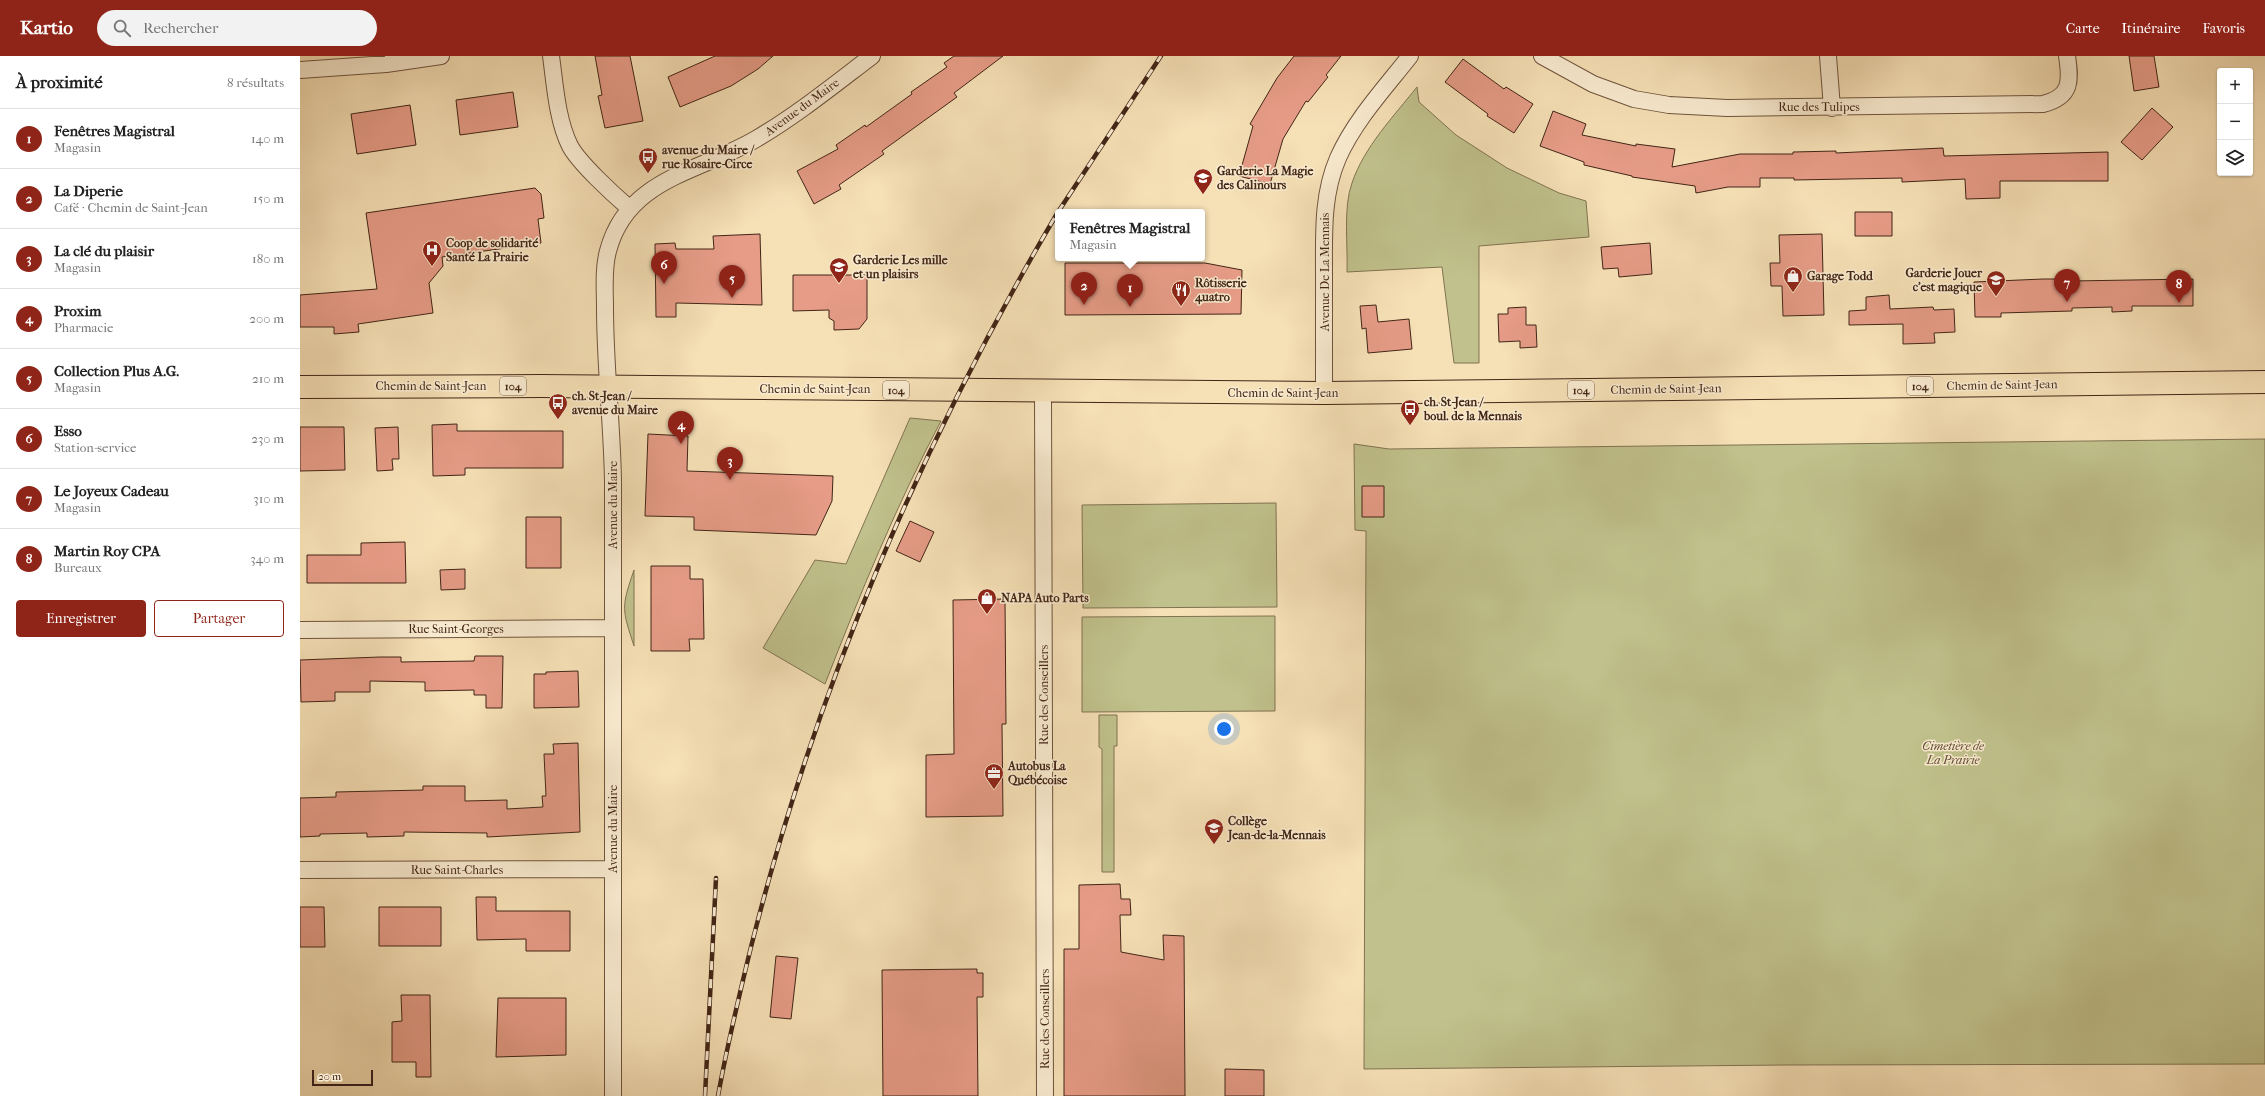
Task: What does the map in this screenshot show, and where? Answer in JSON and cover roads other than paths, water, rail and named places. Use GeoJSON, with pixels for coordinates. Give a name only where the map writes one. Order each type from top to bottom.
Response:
{"type":"FeatureCollection","features":[{"type":"Feature","properties":{"kind":"main road","name":"Chemin de Saint-Jean"},"geometry":{"type":"LineString","coordinates":[[300,387],[608,387],[1324,393],[2265,382]]}},
{"type":"Feature","properties":{"kind":"street"},"geometry":{"type":"LineString","coordinates":[[300,70],[334,62],[386,64],[441,56]]}},
{"type":"Feature","properties":{"kind":"street"},"geometry":{"type":"LineString","coordinates":[[551,56],[560,112],[570,147],[579,159],[629,208]]}},
{"type":"Feature","properties":{"kind":"street","name":"Avenue De La Mennais"},"geometry":{"type":"LineString","coordinates":[[1324,393],[1323,232],[1328,190],[1332,172],[1356,126],[1410,56]]}},
{"type":"Feature","properties":{"kind":"street","name":"Rue des Tulipes"},"geometry":{"type":"LineString","coordinates":[[1542,56],[1593,84],[1652,103],[1705,108],[1832,108],[2043,104],[2062,96],[2067,89],[2069,80],[2067,56]]}},
{"type":"Feature","properties":{"kind":"street"},"geometry":{"type":"LineString","coordinates":[[1828,56],[1832,108]]}},
{"type":"Feature","properties":{"kind":"street","name":"Avenue du Maire"},"geometry":{"type":"LineString","coordinates":[[613,1096],[612,441],[605,352],[607,258],[613,238],[629,208],[643,195],[662,182],[722,157],[758,138],[868,57]]}},
{"type":"Feature","properties":{"kind":"street","name":"Rue des Conseillers"},"geometry":{"type":"LineString","coordinates":[[1043,391],[1045,1096]]}},
{"type":"Feature","properties":{"kind":"street","name":"Rue Saint-Georges"},"geometry":{"type":"LineString","coordinates":[[300,630],[612,628]]}},
{"type":"Feature","properties":{"kind":"street","name":"Rue Saint-Charles"},"geometry":{"type":"LineString","coordinates":[[300,870],[613,869]]}},
{"type":"Feature","properties":{"kind":"railway"},"geometry":{"type":"LineString","coordinates":[[1060,209],[1161,56]]}},
{"type":"Feature","properties":{"kind":"railway"},"geometry":{"type":"LineString","coordinates":[[718,1096],[729,1040],[751,947],[778,849],[808,754],[841,660],[878,568],[918,477],[1008,299],[1055,217]]}},
{"type":"Feature","properties":{"kind":"railway"},"geometry":{"type":"LineString","coordinates":[[705,1096],[716,878]]}},
{"type":"Feature","properties":{"kind":"place","name":"avenue du Maire / rue Rosaire-Circe"},"geometry":{"type":"Point","coordinates":[648,174]}},
{"type":"Feature","properties":{"kind":"place","name":"Garderie La Magie des Calinours"},"geometry":{"type":"Point","coordinates":[1203,195]}},
{"type":"Feature","properties":{"kind":"place","name":"Coop de solidarité Santé La Prairie"},"geometry":{"type":"Point","coordinates":[432,267]}},
{"type":"Feature","properties":{"kind":"place","name":"Esso"},"geometry":{"type":"Point","coordinates":[664,284]}},
{"type":"Feature","properties":{"kind":"place","name":"Garderie Les mille et un plaisirs"},"geometry":{"type":"Point","coordinates":[839,284]}},
{"type":"Feature","properties":{"kind":"place","name":"Garage Todd"},"geometry":{"type":"Point","coordinates":[1793,293]}},
{"type":"Feature","properties":{"kind":"place","name":"Garderie Jouer c'est magique"},"geometry":{"type":"Point","coordinates":[1996,297]}},
{"type":"Feature","properties":{"kind":"place","name":"Collection Plus A.G."},"geometry":{"type":"Point","coordinates":[732,298]}},
{"type":"Feature","properties":{"kind":"place","name":"Le Joyeux Cadeau"},"geometry":{"type":"Point","coordinates":[2067,302]}},
{"type":"Feature","properties":{"kind":"place","name":"Martin Roy CPA"},"geometry":{"type":"Point","coordinates":[2179,303]}},
{"type":"Feature","properties":{"kind":"place","name":"La Diperie"},"geometry":{"type":"Point","coordinates":[1084,305]}},
{"type":"Feature","properties":{"kind":"place","name":"Fenêtres Magistral"},"geometry":{"type":"Point","coordinates":[1130,307]}},
{"type":"Feature","properties":{"kind":"place","name":"Rôtisserie 4uatro"},"geometry":{"type":"Point","coordinates":[1181,307]}},
{"type":"Feature","properties":{"kind":"place","name":"ch. St-Jean / avenue du Maire"},"geometry":{"type":"Point","coordinates":[558,420]}},
{"type":"Feature","properties":{"kind":"place","name":"ch. St-Jean / boul. de la Mennais"},"geometry":{"type":"Point","coordinates":[1410,426]}},
{"type":"Feature","properties":{"kind":"place","name":"Proxim"},"geometry":{"type":"Point","coordinates":[681,444]}},
{"type":"Feature","properties":{"kind":"place","name":"La clé du plaisir"},"geometry":{"type":"Point","coordinates":[730,480]}},
{"type":"Feature","properties":{"kind":"place","name":"NAPA Auto Parts"},"geometry":{"type":"Point","coordinates":[987,615]}},
{"type":"Feature","properties":{"kind":"place","name":"Autobus La Québécoise"},"geometry":{"type":"Point","coordinates":[994,790]}},
{"type":"Feature","properties":{"kind":"place","name":"Collège Jean-de-la-Mennais"},"geometry":{"type":"Point","coordinates":[1214,845]}},
{"type":"Feature","properties":{"kind":"park label","name":"Cimetière de La Prairie"},"geometry":{"type":"Point","coordinates":[1953,753]}}]}
